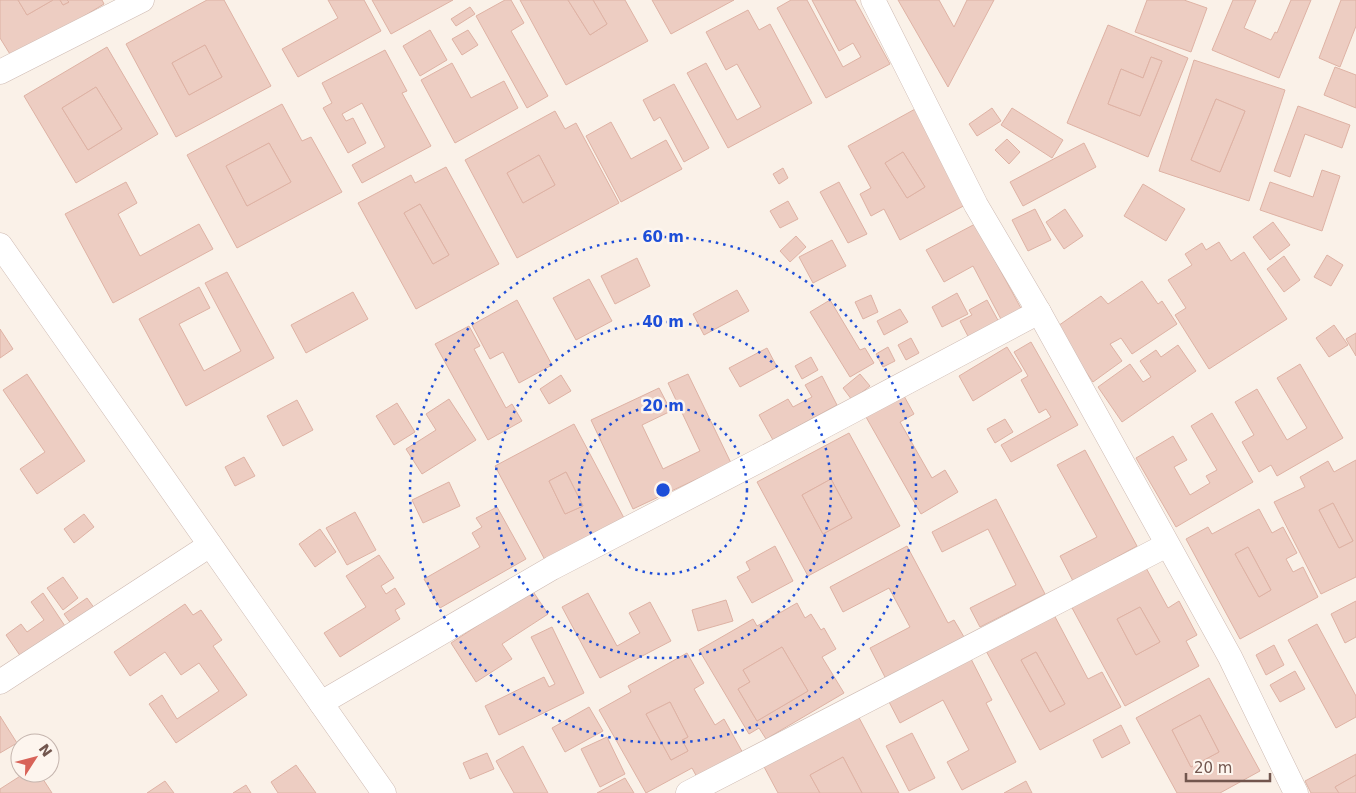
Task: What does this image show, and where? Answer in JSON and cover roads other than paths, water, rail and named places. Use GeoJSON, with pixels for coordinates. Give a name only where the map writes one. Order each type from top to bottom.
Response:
{"type":"FeatureCollection","features":[{"type":"Feature","properties":{"kind":"street"},"geometry":{"type":"LineString","coordinates":[[0,72],[142,0]]}},
{"type":"Feature","properties":{"kind":"street"},"geometry":{"type":"LineString","coordinates":[[873,0],[976,205],[1039,312],[1230,657],[1296,793]]}},
{"type":"Feature","properties":{"kind":"street"},"geometry":{"type":"LineString","coordinates":[[0,245],[384,793]]}},
{"type":"Feature","properties":{"kind":"street"},"geometry":{"type":"LineString","coordinates":[[321,703],[552,568],[754,464],[1039,312]]}},
{"type":"Feature","properties":{"kind":"street"},"geometry":{"type":"LineString","coordinates":[[0,682],[210,545]]}},
{"type":"Feature","properties":{"kind":"street"},"geometry":{"type":"LineString","coordinates":[[688,793],[1167,545]]}}]}
